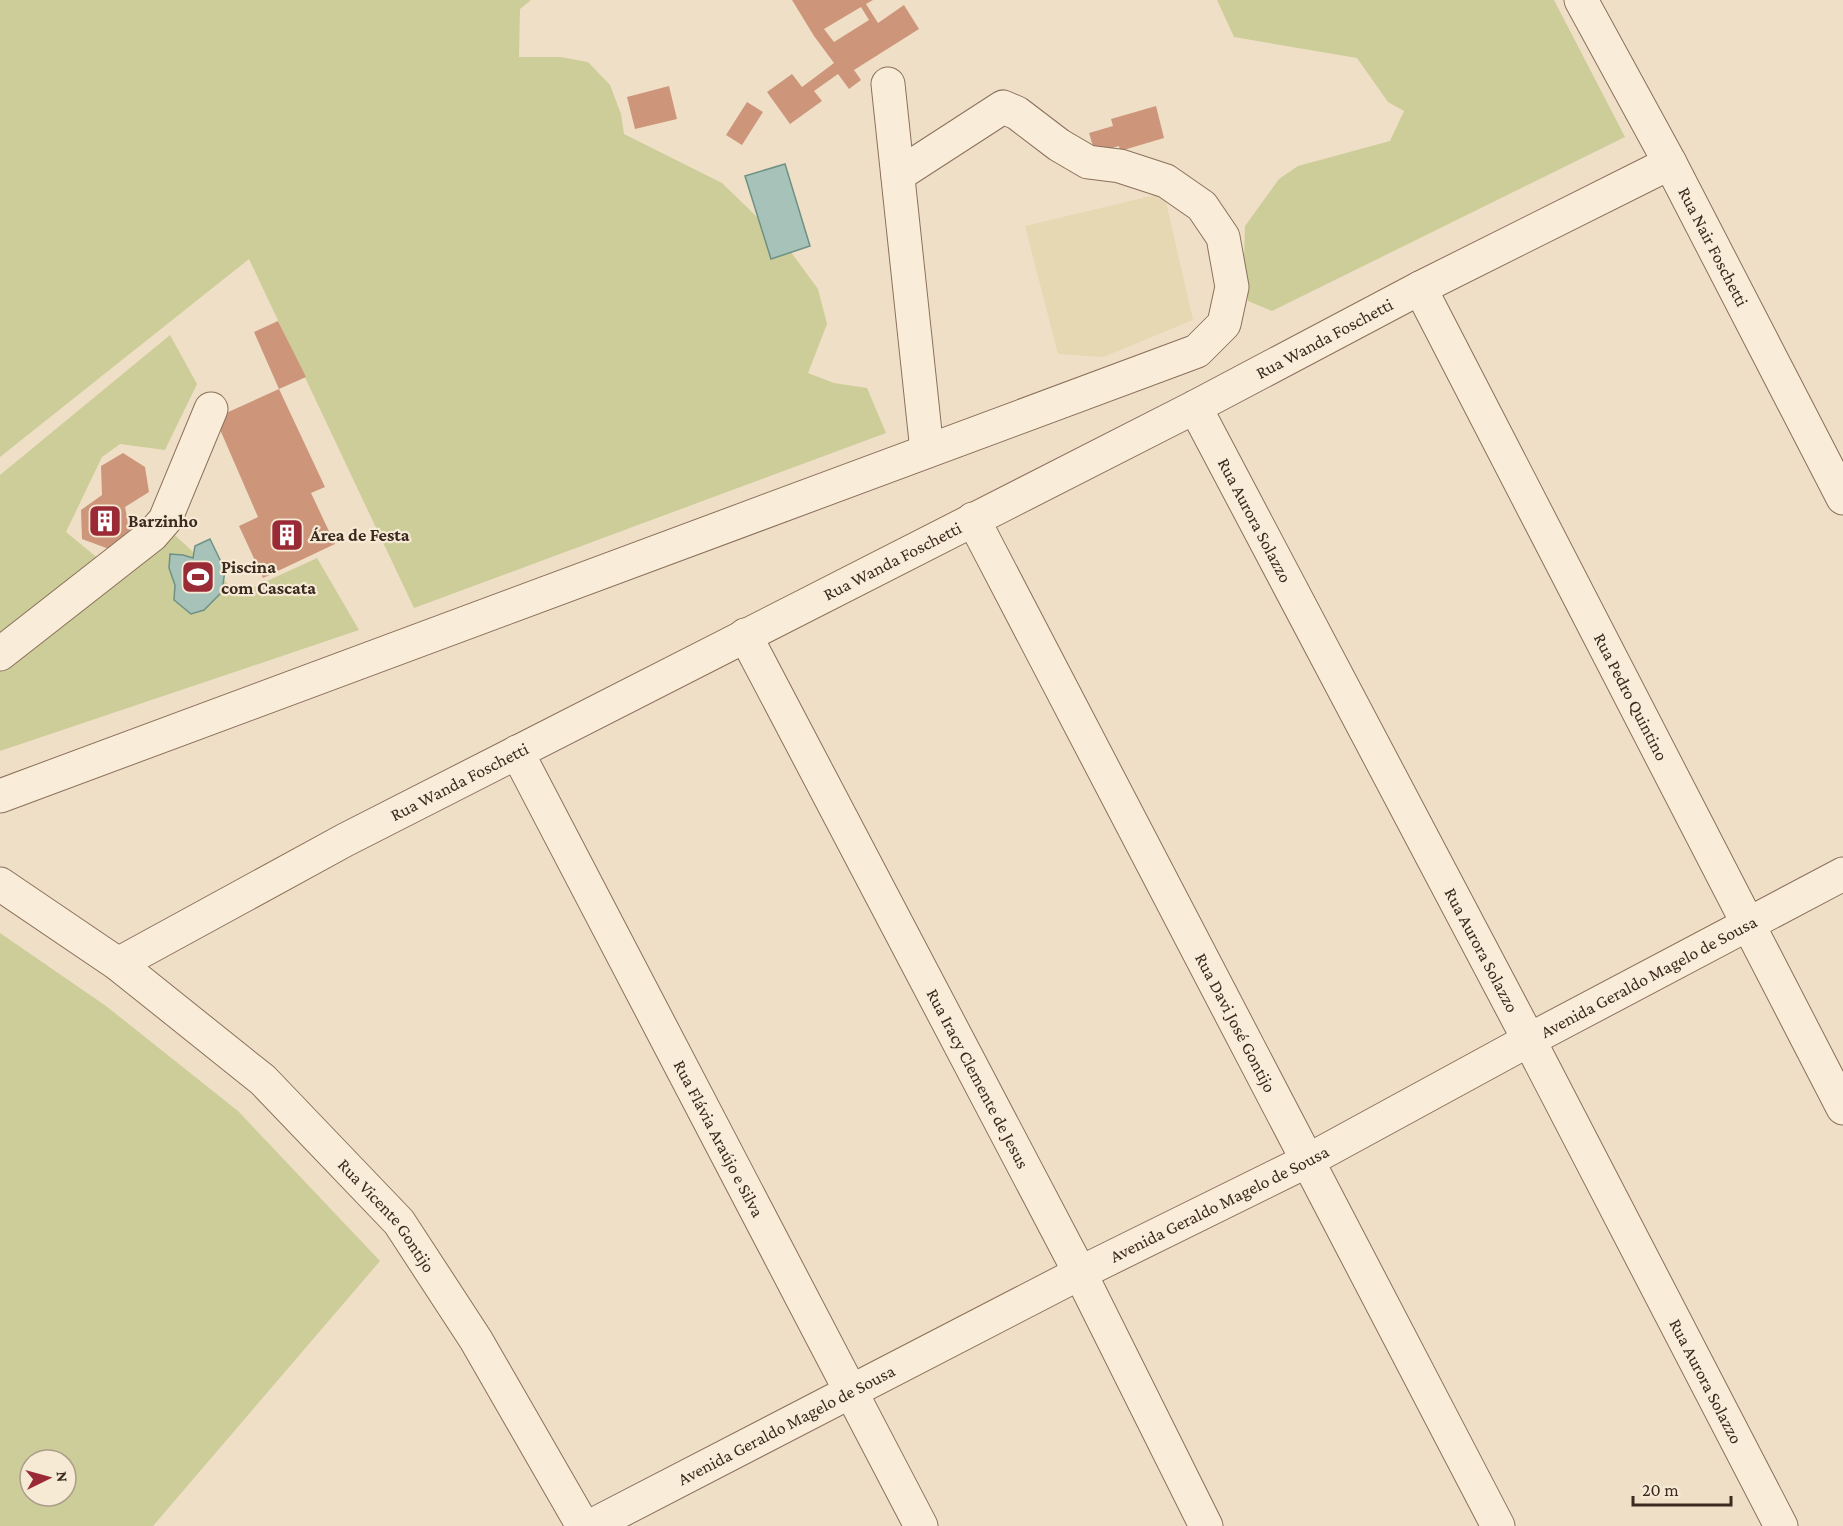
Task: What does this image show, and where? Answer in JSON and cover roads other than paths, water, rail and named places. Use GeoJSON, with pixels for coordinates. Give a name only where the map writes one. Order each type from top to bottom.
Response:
{"type":"FeatureCollection","features":[{"type":"Feature","properties":{"kind":"street","name":"Rua Nair Foschetti"},"geometry":{"type":"LineString","coordinates":[[1581,0],[1670,163],[1843,498]]}},
{"type":"Feature","properties":{"kind":"street"},"geometry":{"type":"LineString","coordinates":[[888,84],[927,451]]}},
{"type":"Feature","properties":{"kind":"street"},"geometry":{"type":"LineString","coordinates":[[0,796],[1197,351],[1224,324],[1232,287],[1223,237],[1202,206],[1166,182],[1120,166],[1088,162],[1059,145],[1017,113],[1003,107],[898,175]]}},
{"type":"Feature","properties":{"kind":"street","name":"Rua Wanda Foschetti"},"geometry":{"type":"LineString","coordinates":[[118,964],[345,840],[745,634],[1195,407],[1420,288],[1670,163]]}},
{"type":"Feature","properties":{"kind":"street","name":"Rua Pedro Quintino"},"geometry":{"type":"LineString","coordinates":[[1420,288],[1843,1108]]}},
{"type":"Feature","properties":{"kind":"street","name":"Rua Aurora Solazzo"},"geometry":{"type":"LineString","coordinates":[[1195,407],[1529,1040],[1781,1526]]}},
{"type":"Feature","properties":{"kind":"street"},"geometry":{"type":"LineString","coordinates":[[0,654],[152,535],[165,520],[211,409]]}},
{"type":"Feature","properties":{"kind":"street","name":"Rua Davi José Gontijo"},"geometry":{"type":"LineString","coordinates":[[973,519],[1498,1526]]}},
{"type":"Feature","properties":{"kind":"street","name":"Rua Iracy Clemente de Jesus"},"geometry":{"type":"LineString","coordinates":[[745,634],[1080,1273],[1206,1526]]}},
{"type":"Feature","properties":{"kind":"street","name":"Rua Flávia Araújo e Silva"},"geometry":{"type":"LineString","coordinates":[[517,752],[921,1526]]}},
{"type":"Feature","properties":{"kind":"street","name":"Avenida Geraldo Magelo de Sousa"},"geometry":{"type":"LineString","coordinates":[[591,1526],[1080,1273],[1307,1161],[1529,1040],[1843,874]]}},
{"type":"Feature","properties":{"kind":"street","name":"Rua Vicente Gontijo"},"geometry":{"type":"LineString","coordinates":[[0,884],[118,964],[263,1080],[399,1222],[476,1341],[583,1526]]}},
{"type":"Feature","properties":{"kind":"place","name":"Barzinho"},"geometry":{"type":"Point","coordinates":[105,521]}},
{"type":"Feature","properties":{"kind":"place","name":"Área de Festa"},"geometry":{"type":"Point","coordinates":[287,535]}},
{"type":"Feature","properties":{"kind":"place","name":"Piscina com Cascata"},"geometry":{"type":"Point","coordinates":[198,577]}}]}
